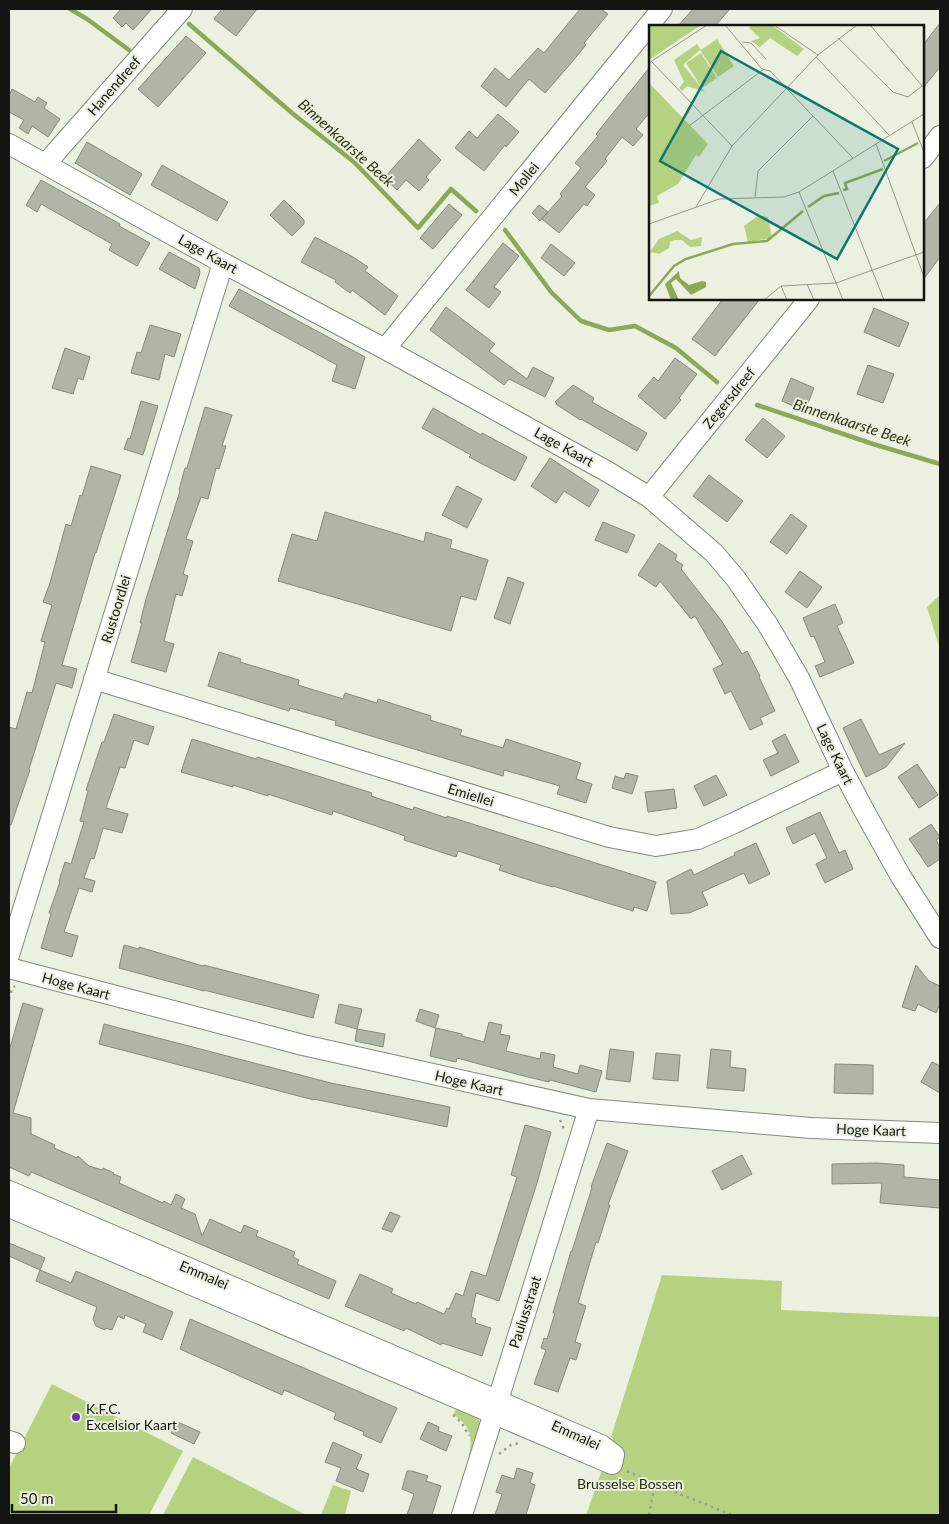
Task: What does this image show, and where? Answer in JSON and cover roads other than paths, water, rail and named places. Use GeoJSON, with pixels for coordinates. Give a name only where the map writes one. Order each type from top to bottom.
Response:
{"type":"FeatureCollection","features":[{"type":"Feature","properties":{"kind":"street","name":"Hanendreef"},"geometry":{"type":"LineString","coordinates":[[46,164],[182,9]]}},
{"type":"Feature","properties":{"kind":"street","name":"Mollei"},"geometry":{"type":"LineString","coordinates":[[386,349],[662,9]]}},
{"type":"Feature","properties":{"kind":"street"},"geometry":{"type":"LineString","coordinates":[[924,157],[940,136]]}},
{"type":"Feature","properties":{"kind":"street","name":"Lage Kaart"},"geometry":{"type":"LineString","coordinates":[[9,144],[223,263],[386,349],[608,472],[649,497],[714,553],[736,578],[768,625],[799,678],[843,771],[900,874],[940,938]]}},
{"type":"Feature","properties":{"kind":"street","name":"Rustoordlei"},"geometry":{"type":"LineString","coordinates":[[9,955],[223,263]]}},
{"type":"Feature","properties":{"kind":"street","name":"Zegersdreef"},"geometry":{"type":"LineString","coordinates":[[649,497],[808,300]]}},
{"type":"Feature","properties":{"kind":"street","name":"Emiellei"},"geometry":{"type":"LineString","coordinates":[[94,679],[609,837],[656,846],[698,839],[843,771]]}},
{"type":"Feature","properties":{"kind":"street","name":"Hoge Kaart"},"geometry":{"type":"LineString","coordinates":[[9,968],[303,1045],[589,1109],[811,1128],[940,1133]]}},
{"type":"Feature","properties":{"kind":"street","name":"Paulusstraat"},"geometry":{"type":"LineString","coordinates":[[462,1515],[589,1109]]}},
{"type":"Feature","properties":{"kind":"street","name":"Emmalei"},"geometry":{"type":"LineString","coordinates":[[9,1191],[495,1407],[612,1464]]}},
{"type":"Feature","properties":{"kind":"street","name":"Emmalei"},"geometry":{"type":"LineString","coordinates":[[9,1207],[495,1407]]}},
{"type":"Feature","properties":{"kind":"waterway","name":"Binnenkaarste Beek"},"geometry":{"type":"LineString","coordinates":[[70,9],[129,50]]}},
{"type":"Feature","properties":{"kind":"waterway","name":"Binnenkaarste Beek"},"geometry":{"type":"LineString","coordinates":[[189,24],[292,113],[354,162],[418,228],[451,189],[476,211]]}},
{"type":"Feature","properties":{"kind":"waterway","name":"Binnenkaarste Beek"},"geometry":{"type":"LineString","coordinates":[[505,230],[551,292],[581,321],[609,330],[635,326],[676,348],[717,382]]}},
{"type":"Feature","properties":{"kind":"waterway","name":"Binnenkaarste Beek"},"geometry":{"type":"LineString","coordinates":[[757,405],[873,444],[940,464]]}},
{"type":"Feature","properties":{"kind":"place","name":"K.F.C. Excelsior Kaart"},"geometry":{"type":"Point","coordinates":[76,1417]}},
{"type":"Feature","properties":{"kind":"park label","name":"Brusselse Bossen"},"geometry":{"type":"Point","coordinates":[630,1484]}}]}
